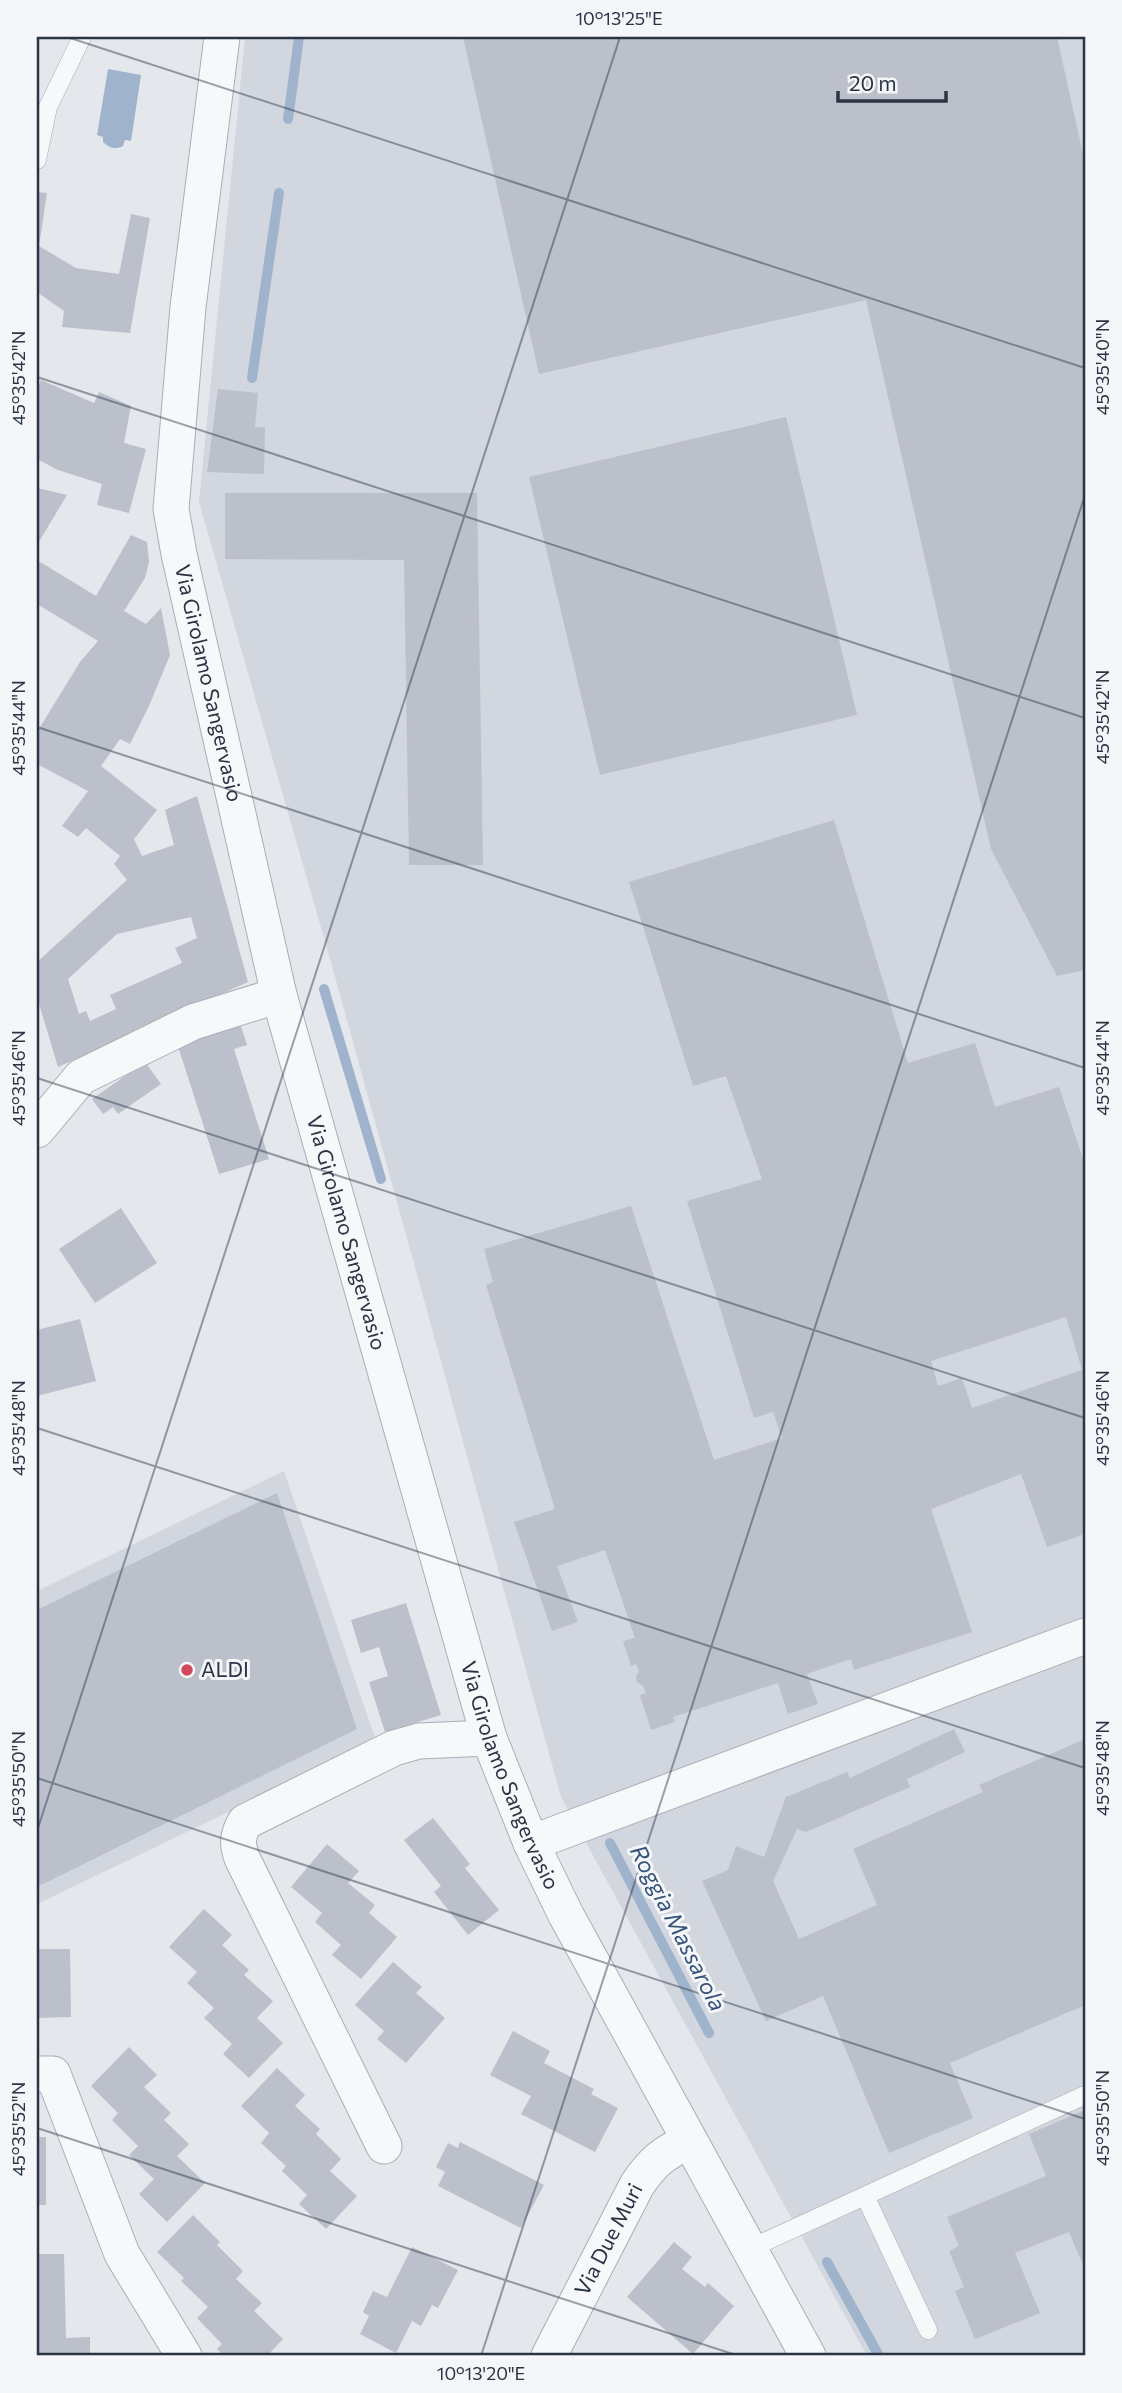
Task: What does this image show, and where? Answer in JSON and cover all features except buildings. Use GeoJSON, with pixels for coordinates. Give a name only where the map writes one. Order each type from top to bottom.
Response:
{"type":"FeatureCollection","features":[{"type":"Feature","properties":{"kind":"street","name":"Via Girolamo Sangervasio"},"geometry":{"type":"LineString","coordinates":[[222,37],[188,307],[171,509],[279,995],[489,1738],[531,1843],[566,1915],[808,2356]]}},
{"type":"Feature","properties":{"kind":"street"},"geometry":{"type":"LineString","coordinates":[[37,1130],[81,1077],[193,1022],[279,995]]}},
{"type":"Feature","properties":{"kind":"street"},"geometry":{"type":"LineString","coordinates":[[531,1843],[1085,1636]]}},
{"type":"Feature","properties":{"kind":"street"},"geometry":{"type":"LineString","coordinates":[[384,2146],[242,1858],[237,1846],[239,1833],[245,1822],[394,1748],[419,1741],[489,1738]]}},
{"type":"Feature","properties":{"kind":"street"},"geometry":{"type":"LineString","coordinates":[[37,2074],[53,2074],[122,2254],[184,2356]]}},
{"type":"Feature","properties":{"kind":"street","name":"Via Due Muri"},"geometry":{"type":"LineString","coordinates":[[549,2356],[643,2175],[666,2152],[689,2141]]}},
{"type":"Feature","properties":{"kind":"lane"},"geometry":{"type":"LineString","coordinates":[[37,160],[48,107],[82,37]]}},
{"type":"Feature","properties":{"kind":"lane"},"geometry":{"type":"LineString","coordinates":[[749,2249],[1085,2095]]}},
{"type":"Feature","properties":{"kind":"lane"},"geometry":{"type":"LineString","coordinates":[[865,2196],[928,2330]]}},
{"type":"Feature","properties":{"kind":"shaded area"},"geometry":{"type":"Polygon","coordinates":[[[245,37],[1085,37],[1085,2356],[867,2356],[561,1797],[332,966],[199,502],[245,37]]]}},
{"type":"Feature","properties":{"kind":"shaded area","name":"ALDI"},"geometry":{"type":"Polygon","coordinates":[[[284,1471],[376,1741],[37,1904],[37,1591],[284,1471]]]}},
{"type":"Feature","properties":{"kind":"water"},"geometry":{"type":"Polygon","coordinates":[[[108,69],[141,75],[131,141],[125,140],[123,146],[117,148],[108,146],[103,142],[103,137],[97,135],[108,69]]]}},
{"type":"Feature","properties":{"kind":"waterway","name":"Roggia Massarola"},"geometry":{"type":"LineString","coordinates":[[288,119],[299,37]]}},
{"type":"Feature","properties":{"kind":"waterway","name":"Roggia Massarola"},"geometry":{"type":"LineString","coordinates":[[252,378],[279,193]]}},
{"type":"Feature","properties":{"kind":"waterway","name":"Roggia Massarola"},"geometry":{"type":"LineString","coordinates":[[324,989],[381,1179]]}},
{"type":"Feature","properties":{"kind":"waterway","name":"Roggia Massarola"},"geometry":{"type":"LineString","coordinates":[[610,1843],[709,2033]]}},
{"type":"Feature","properties":{"kind":"waterway","name":"Roggia Massarola"},"geometry":{"type":"LineString","coordinates":[[827,2262],[879,2356]]}},
{"type":"Feature","properties":{"kind":"place","name":"ALDI"},"geometry":{"type":"Point","coordinates":[187,1670]}}]}
